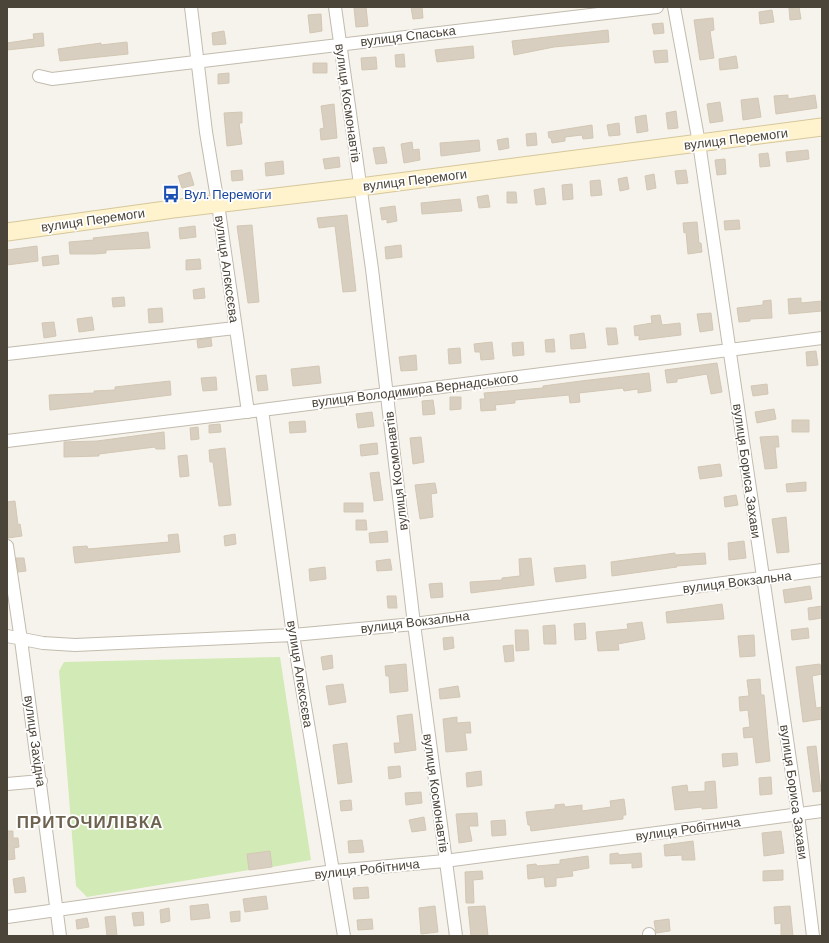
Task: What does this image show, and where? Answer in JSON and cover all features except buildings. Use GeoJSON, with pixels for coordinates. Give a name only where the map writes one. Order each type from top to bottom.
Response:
{"type":"FeatureCollection","features":[{"type":"Feature","properties":{"kind":"main road","name":"вулиця Перемоги"},"geometry":{"type":"LineString","coordinates":[[7,232],[822,127]]}},
{"type":"Feature","properties":{"kind":"street","name":"вулиця Алєксєєва"},"geometry":{"type":"LineString","coordinates":[[191,7],[206,132],[248,412]]}},
{"type":"Feature","properties":{"kind":"street","name":"вулиця Космонавтів"},"geometry":{"type":"LineString","coordinates":[[335,7],[372,269],[414,624],[456,936]]}},
{"type":"Feature","properties":{"kind":"street","name":"вулиця Спаська"},"geometry":{"type":"LineString","coordinates":[[39,76],[52,79],[657,7]]}},
{"type":"Feature","properties":{"kind":"street","name":"вулиця Бориса Захави"},"geometry":{"type":"LineString","coordinates":[[674,7],[699,143],[798,814],[813,936]]}},
{"type":"Feature","properties":{"kind":"street"},"geometry":{"type":"LineString","coordinates":[[7,354],[235,328]]}},
{"type":"Feature","properties":{"kind":"street","name":"вулиця Володимира Вернадського"},"geometry":{"type":"LineString","coordinates":[[7,441],[248,412],[822,338]]}},
{"type":"Feature","properties":{"kind":"street","name":"вулиця Алєксєєва"},"geometry":{"type":"LineString","coordinates":[[262,410],[293,635],[344,936]]}},
{"type":"Feature","properties":{"kind":"street","name":"вулиця Західна"},"geometry":{"type":"LineString","coordinates":[[7,546],[22,640],[60,936]]}},
{"type":"Feature","properties":{"kind":"street","name":"вулиця Вокзальна"},"geometry":{"type":"LineString","coordinates":[[7,636],[43,644],[75,645],[293,635],[414,624],[822,570]]}},
{"type":"Feature","properties":{"kind":"street"},"geometry":{"type":"LineString","coordinates":[[7,784],[41,781]]}},
{"type":"Feature","properties":{"kind":"street","name":"вулиця Робітнича"},"geometry":{"type":"LineString","coordinates":[[7,917],[334,871],[445,861],[822,811]]}},
{"type":"Feature","properties":{"kind":"green space"},"geometry":{"type":"Polygon","coordinates":[[[280,657],[311,860],[272,867],[270,851],[247,854],[249,870],[87,897],[76,886],[59,671],[64,662],[280,657]]]}},
{"type":"Feature","properties":{"kind":"place","name":"Вул. Перемоги"},"geometry":{"type":"Point","coordinates":[171,194]}},
{"type":"Feature","properties":{"kind":"district","name":"ПРИТОЧИЛІВКА"},"geometry":{"type":"Point","coordinates":[90,822]}}]}
